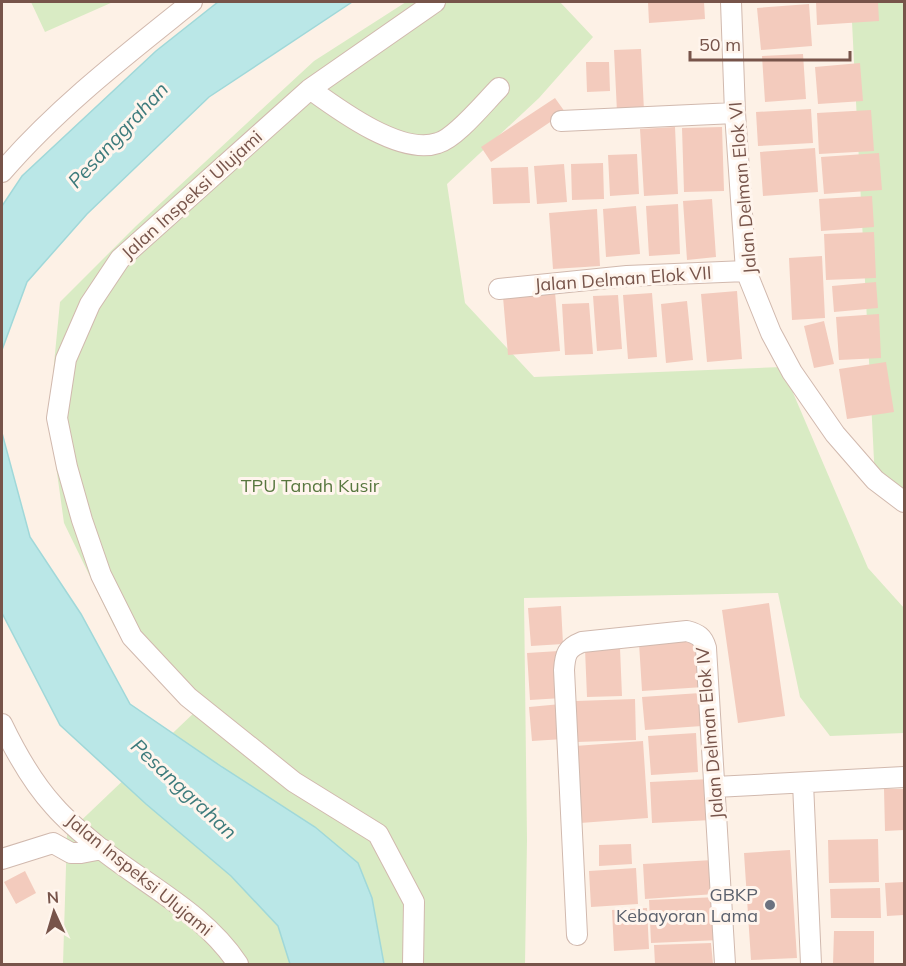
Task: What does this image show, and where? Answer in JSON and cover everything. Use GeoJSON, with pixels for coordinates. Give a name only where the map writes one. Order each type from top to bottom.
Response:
{"type":"FeatureCollection","features":[{"type":"Feature","properties":{"kind":"street"},"geometry":{"type":"LineString","coordinates":[[2,172],[27,143],[98,77],[192,2]]}},
{"type":"Feature","properties":{"kind":"street","name":"Jalan Inspeksi Ulujami"},"geometry":{"type":"LineString","coordinates":[[413,964],[414,902],[378,834],[294,782],[188,697],[132,637],[100,574],[67,467],[57,418],[66,358],[90,304],[120,259],[310,89],[435,2]]}},
{"type":"Feature","properties":{"kind":"street","name":"Jalan Delman Elok VI"},"geometry":{"type":"LineString","coordinates":[[730,2],[746,271],[771,333],[792,372],[848,450],[875,480],[904,502]]}},
{"type":"Feature","properties":{"kind":"street"},"geometry":{"type":"LineString","coordinates":[[310,89],[351,119],[409,145],[423,146],[438,143],[452,135],[499,88]]}},
{"type":"Feature","properties":{"kind":"street"},"geometry":{"type":"LineString","coordinates":[[561,121],[735,113]]}},
{"type":"Feature","properties":{"kind":"street","name":"Jalan Delman Elok VII"},"geometry":{"type":"LineString","coordinates":[[499,289],[627,276],[746,271]]}},
{"type":"Feature","properties":{"kind":"street","name":"Jalan Delman Elok IV"},"geometry":{"type":"LineString","coordinates":[[577,935],[565,657],[572,646],[582,642],[687,631],[698,634],[704,640],[706,648],[725,964]]}},
{"type":"Feature","properties":{"kind":"street","name":"Jalan Inspeksi Ulujami"},"geometry":{"type":"LineString","coordinates":[[2,724],[16,754],[54,806],[102,849],[195,916],[224,943],[238,964]]}},
{"type":"Feature","properties":{"kind":"street"},"geometry":{"type":"LineString","coordinates":[[715,787],[904,777]]}},
{"type":"Feature","properties":{"kind":"street"},"geometry":{"type":"LineString","coordinates":[[803,783],[811,964]]}},
{"type":"Feature","properties":{"kind":"street"},"geometry":{"type":"LineString","coordinates":[[2,859],[49,843],[71,853],[102,849]]}},
{"type":"Feature","properties":{"kind":"green space"},"geometry":{"type":"Polygon","coordinates":[[[31,2],[113,2],[45,32],[31,2]]]}},
{"type":"Feature","properties":{"kind":"green space","name":"TPU Tanah Kusir"},"geometry":{"type":"Polygon","coordinates":[[[406,2],[560,2],[593,37],[539,98],[447,184],[465,303],[534,377],[782,367],[868,568],[904,608],[904,733],[830,736],[800,697],[778,593],[524,598],[527,840],[525,964],[63,964],[67,834],[198,709],[114,626],[64,523],[49,415],[60,302],[136,226],[314,61],[406,2]]]}},
{"type":"Feature","properties":{"kind":"green space"},"geometry":{"type":"Polygon","coordinates":[[[851,2],[904,2],[904,502],[875,480],[851,2]]]}},
{"type":"Feature","properties":{"kind":"water","name":"Pesanggrahan"},"geometry":{"type":"Polygon","coordinates":[[[218,2],[352,2],[209,97],[87,214],[27,282],[2,350],[2,206],[22,176],[156,51],[218,2]]]}},
{"type":"Feature","properties":{"kind":"water","name":"Pesanggrahan"},"geometry":{"type":"Polygon","coordinates":[[[2,433],[30,537],[81,614],[130,704],[315,827],[358,863],[372,898],[384,964],[290,964],[278,926],[231,876],[146,804],[60,725],[2,613],[2,433]]]}},
{"type":"Feature","properties":{"kind":"building"},"geometry":{"type":"Polygon","coordinates":[[[648,2],[704,2],[705,19],[649,23],[648,2]]]}},
{"type":"Feature","properties":{"kind":"building"},"geometry":{"type":"Polygon","coordinates":[[[816,2],[878,2],[879,21],[817,25],[816,2]]]}},
{"type":"Feature","properties":{"kind":"building"},"geometry":{"type":"Polygon","coordinates":[[[809,4],[812,46],[761,50],[757,8],[809,4]]]}},
{"type":"Feature","properties":{"kind":"building"},"geometry":{"type":"Polygon","coordinates":[[[641,49],[644,111],[617,112],[614,50],[641,49]]]}},
{"type":"Feature","properties":{"kind":"building"},"geometry":{"type":"Polygon","coordinates":[[[803,54],[806,99],[765,102],[762,56],[803,54]]]}},
{"type":"Feature","properties":{"kind":"building"},"geometry":{"type":"Polygon","coordinates":[[[586,62],[609,62],[610,91],[587,92],[586,62]]]}},
{"type":"Feature","properties":{"kind":"building"},"geometry":{"type":"Polygon","coordinates":[[[860,63],[863,101],[818,104],[815,67],[860,63]]]}},
{"type":"Feature","properties":{"kind":"building"},"geometry":{"type":"Polygon","coordinates":[[[555,98],[565,112],[491,162],[481,147],[555,98]]]}},
{"type":"Feature","properties":{"kind":"building"},"geometry":{"type":"Polygon","coordinates":[[[811,109],[813,143],[758,146],[756,112],[811,109]]]}},
{"type":"Feature","properties":{"kind":"building"},"geometry":{"type":"Polygon","coordinates":[[[871,110],[874,151],[819,154],[817,113],[871,110]]]}},
{"type":"Feature","properties":{"kind":"building"},"geometry":{"type":"Polygon","coordinates":[[[675,127],[678,194],[644,196],[640,129],[675,127]]]}},
{"type":"Feature","properties":{"kind":"building"},"geometry":{"type":"Polygon","coordinates":[[[722,127],[724,191],[684,192],[682,128],[722,127]]]}},
{"type":"Feature","properties":{"kind":"building"},"geometry":{"type":"Polygon","coordinates":[[[815,148],[818,192],[763,196],[760,152],[815,148]]]}},
{"type":"Feature","properties":{"kind":"building"},"geometry":{"type":"Polygon","coordinates":[[[879,153],[882,190],[824,194],[821,157],[879,153]]]}},
{"type":"Feature","properties":{"kind":"building"},"geometry":{"type":"Polygon","coordinates":[[[637,154],[639,194],[610,196],[608,155],[637,154]]]}},
{"type":"Feature","properties":{"kind":"building"},"geometry":{"type":"Polygon","coordinates":[[[603,163],[604,199],[572,200],[571,164],[603,163]]]}},
{"type":"Feature","properties":{"kind":"building"},"geometry":{"type":"Polygon","coordinates":[[[564,164],[567,202],[537,204],[534,166],[564,164]]]}},
{"type":"Feature","properties":{"kind":"building"},"geometry":{"type":"Polygon","coordinates":[[[528,167],[530,203],[493,204],[491,168],[528,167]]]}},
{"type":"Feature","properties":{"kind":"building"},"geometry":{"type":"Polygon","coordinates":[[[872,196],[874,227],[821,231],[819,199],[872,196]]]}},
{"type":"Feature","properties":{"kind":"building"},"geometry":{"type":"Polygon","coordinates":[[[712,199],[716,257],[687,260],[683,201],[712,199]]]}},
{"type":"Feature","properties":{"kind":"building"},"geometry":{"type":"Polygon","coordinates":[[[678,204],[680,254],[649,256],[646,206],[678,204]]]}},
{"type":"Feature","properties":{"kind":"building"},"geometry":{"type":"Polygon","coordinates":[[[636,206],[640,254],[606,257],[603,209],[636,206]]]}},
{"type":"Feature","properties":{"kind":"building"},"geometry":{"type":"Polygon","coordinates":[[[597,209],[600,266],[553,269],[549,213],[597,209]]]}},
{"type":"Feature","properties":{"kind":"building"},"geometry":{"type":"Polygon","coordinates":[[[874,232],[876,278],[826,280],[824,234],[874,232]]]}},
{"type":"Feature","properties":{"kind":"building"},"geometry":{"type":"Polygon","coordinates":[[[822,256],[825,318],[792,320],[789,258],[822,256]]]}},
{"type":"Feature","properties":{"kind":"building"},"geometry":{"type":"Polygon","coordinates":[[[876,282],[878,308],[834,312],[832,286],[876,282]]]}},
{"type":"Feature","properties":{"kind":"building"},"geometry":{"type":"Polygon","coordinates":[[[737,291],[742,359],[707,362],[701,294],[737,291]]]}},
{"type":"Feature","properties":{"kind":"building"},"geometry":{"type":"Polygon","coordinates":[[[555,292],[560,351],[508,355],[503,297],[555,292]]]}},
{"type":"Feature","properties":{"kind":"building"},"geometry":{"type":"Polygon","coordinates":[[[652,293],[657,357],[628,359],[623,295],[652,293]]]}},
{"type":"Feature","properties":{"kind":"building"},"geometry":{"type":"Polygon","coordinates":[[[618,295],[622,349],[597,351],[593,296],[618,295]]]}},
{"type":"Feature","properties":{"kind":"building"},"geometry":{"type":"Polygon","coordinates":[[[687,301],[693,360],[666,363],[661,304],[687,301]]]}},
{"type":"Feature","properties":{"kind":"building"},"geometry":{"type":"Polygon","coordinates":[[[589,303],[593,354],[565,355],[562,304],[589,303]]]}},
{"type":"Feature","properties":{"kind":"building"},"geometry":{"type":"Polygon","coordinates":[[[879,314],[881,358],[839,360],[836,317],[879,314]]]}},
{"type":"Feature","properties":{"kind":"building"},"geometry":{"type":"Polygon","coordinates":[[[824,321],[834,364],[814,368],[804,326],[824,321]]]}},
{"type":"Feature","properties":{"kind":"building"},"geometry":{"type":"Polygon","coordinates":[[[886,362],[894,412],[847,419],[839,369],[886,362]]]}},
{"type":"Feature","properties":{"kind":"building"},"geometry":{"type":"Polygon","coordinates":[[[769,603],[785,716],[738,723],[722,610],[769,603]]]}},
{"type":"Feature","properties":{"kind":"building"},"geometry":{"type":"Polygon","coordinates":[[[561,606],[563,644],[531,646],[528,608],[561,606]]]}},
{"type":"Feature","properties":{"kind":"building"},"geometry":{"type":"Polygon","coordinates":[[[701,639],[704,687],[642,691],[639,643],[701,639]]]}},
{"type":"Feature","properties":{"kind":"building"},"geometry":{"type":"Polygon","coordinates":[[[620,648],[622,696],[587,697],[585,649],[620,648]]]}},
{"type":"Feature","properties":{"kind":"building"},"geometry":{"type":"Polygon","coordinates":[[[559,651],[562,698],[530,700],[527,653],[559,651]]]}},
{"type":"Feature","properties":{"kind":"building"},"geometry":{"type":"Polygon","coordinates":[[[700,693],[702,726],[645,730],[642,697],[700,693]]]}},
{"type":"Feature","properties":{"kind":"building"},"geometry":{"type":"Polygon","coordinates":[[[635,699],[636,740],[577,742],[576,701],[635,699]]]}},
{"type":"Feature","properties":{"kind":"building"},"geometry":{"type":"Polygon","coordinates":[[[561,704],[564,739],[532,741],[529,707],[561,704]]]}},
{"type":"Feature","properties":{"kind":"building"},"geometry":{"type":"Polygon","coordinates":[[[696,733],[698,772],[651,775],[648,736],[696,733]]]}},
{"type":"Feature","properties":{"kind":"building"},"geometry":{"type":"Polygon","coordinates":[[[643,741],[648,818],[580,823],[575,746],[643,741]]]}},
{"type":"Feature","properties":{"kind":"building"},"geometry":{"type":"Polygon","coordinates":[[[710,779],[712,820],[652,823],[650,782],[710,779]]]}},
{"type":"Feature","properties":{"kind":"building"},"geometry":{"type":"Polygon","coordinates":[[[884,789],[904,789],[904,830],[885,831],[884,789]]]}},
{"type":"Feature","properties":{"kind":"building"},"geometry":{"type":"Polygon","coordinates":[[[878,839],[879,882],[829,883],[828,840],[878,839]]]}},
{"type":"Feature","properties":{"kind":"building"},"geometry":{"type":"Polygon","coordinates":[[[631,844],[632,864],[599,866],[599,845],[631,844]]]}},
{"type":"Feature","properties":{"kind":"building","name":"GBKP Kebayoran Lama"},"geometry":{"type":"Polygon","coordinates":[[[790,850],[797,958],[751,960],[744,853],[790,850]]]}},
{"type":"Feature","properties":{"kind":"building"},"geometry":{"type":"Polygon","coordinates":[[[713,860],[715,894],[645,899],[643,864],[713,860]]]}},
{"type":"Feature","properties":{"kind":"building"},"geometry":{"type":"Polygon","coordinates":[[[636,868],[638,904],[591,907],[589,871],[636,868]]]}},
{"type":"Feature","properties":{"kind":"building"},"geometry":{"type":"Polygon","coordinates":[[[25,871],[36,893],[16,904],[4,882],[25,871]]]}},
{"type":"Feature","properties":{"kind":"building"},"geometry":{"type":"Polygon","coordinates":[[[904,882],[904,915],[887,916],[885,883],[904,882]]]}},
{"type":"Feature","properties":{"kind":"building"},"geometry":{"type":"Polygon","coordinates":[[[880,888],[881,918],[831,918],[830,889],[880,888]]]}},
{"type":"Feature","properties":{"kind":"building"},"geometry":{"type":"Polygon","coordinates":[[[718,897],[720,940],[651,943],[649,900],[718,897]]]}},
{"type":"Feature","properties":{"kind":"building"},"geometry":{"type":"Polygon","coordinates":[[[647,908],[649,949],[614,951],[612,910],[647,908]]]}},
{"type":"Feature","properties":{"kind":"building"},"geometry":{"type":"Polygon","coordinates":[[[834,931],[874,931],[874,964],[833,964],[834,931]]]}},
{"type":"Feature","properties":{"kind":"building"},"geometry":{"type":"Polygon","coordinates":[[[711,943],[713,964],[655,964],[654,945],[711,943]]]}},
{"type":"Feature","properties":{"kind":"place","name":"GBKP Kebayoran Lama"},"geometry":{"type":"Point","coordinates":[770,905]}}]}
